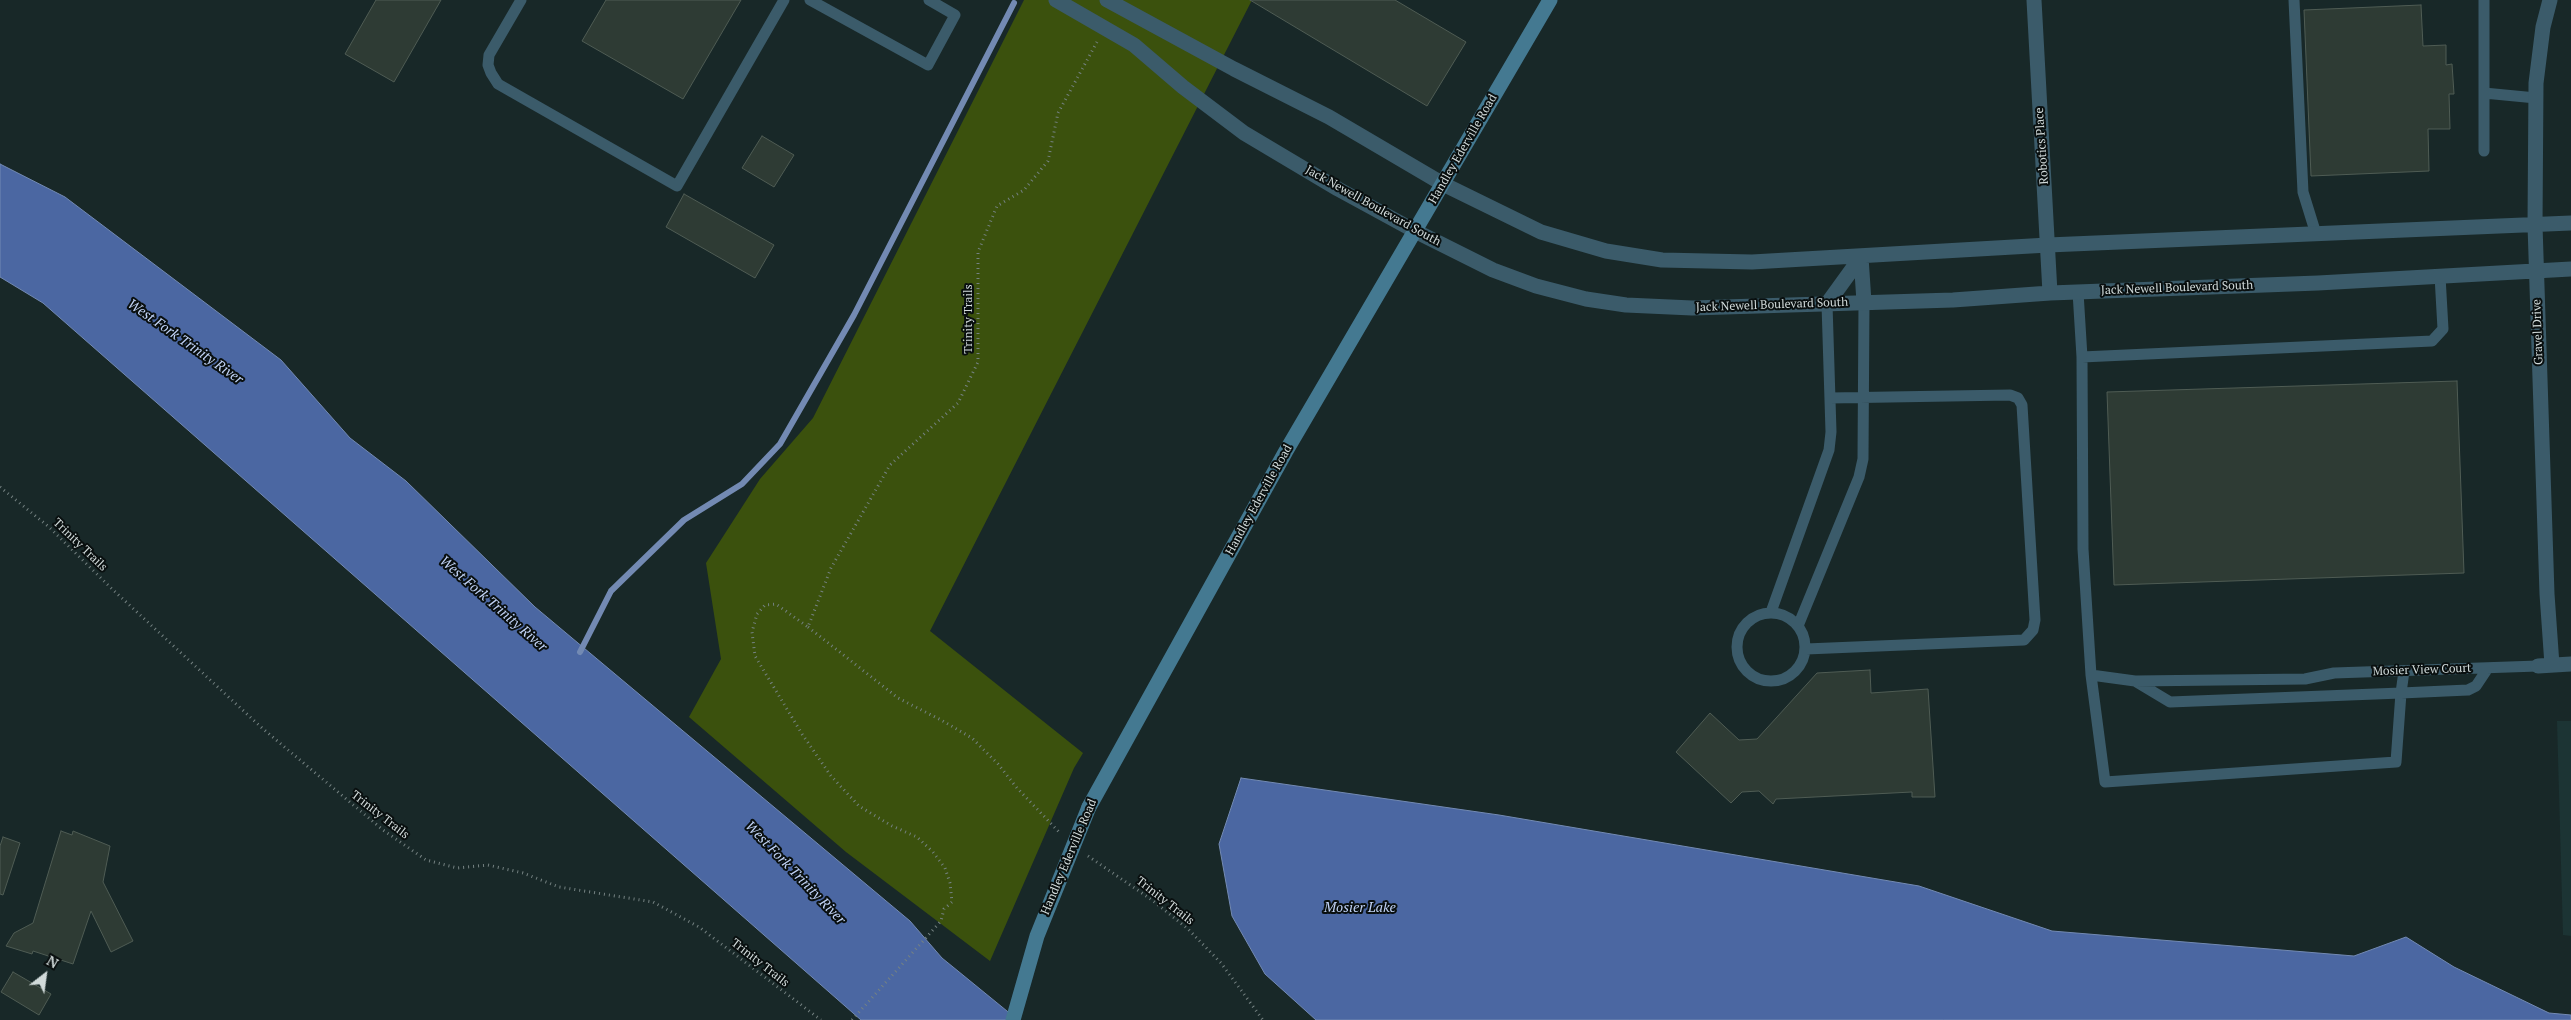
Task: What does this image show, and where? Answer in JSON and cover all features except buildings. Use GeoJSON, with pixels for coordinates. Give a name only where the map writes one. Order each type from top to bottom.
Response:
{"type":"FeatureCollection","features":[{"type":"Feature","properties":{"kind":"main road","name":"Handley Ederville Road"},"geometry":{"type":"LineString","coordinates":[[1012,1020],[1037,936],[1089,807],[1286,451],[1550,0]]}},
{"type":"Feature","properties":{"kind":"street","name":"Jack Newell Boulevard South"},"geometry":{"type":"LineString","coordinates":[[1056,0],[1134,45],[1183,87],[1244,133],[1415,231],[1494,270],[1536,286],[1586,299],[1626,305],[1692,308],[1827,304],[1952,300],[2050,293],[2571,269]]}},
{"type":"Feature","properties":{"kind":"street"},"geometry":{"type":"LineString","coordinates":[[1107,0],[1234,69],[1329,117],[1442,184],[1541,232],[1606,252],[1662,260],[1752,262],[2048,245],[2571,223]]}},
{"type":"Feature","properties":{"kind":"street","name":"Robotics Place"},"geometry":{"type":"LineString","coordinates":[[2034,0],[2050,293]]}},
{"type":"Feature","properties":{"kind":"street","name":"Gravel Drive"},"geometry":{"type":"LineString","coordinates":[[2545,666],[2547,594],[2535,225],[2536,98],[2543,27],[2550,0]]}},
{"type":"Feature","properties":{"kind":"street"},"geometry":{"type":"LineString","coordinates":[[1861,257],[1864,302]]}},
{"type":"Feature","properties":{"kind":"street"},"geometry":{"type":"LineString","coordinates":[[1827,304],[1861,257]]}},
{"type":"Feature","properties":{"kind":"street","name":"Mosier View Court"},"geometry":{"type":"LineString","coordinates":[[2545,666],[2571,664]]}},
{"type":"Feature","properties":{"kind":"lane"},"geometry":{"type":"LineString","coordinates":[[520,0],[489,54],[488,65],[490,73],[498,84],[677,186],[784,0]]}},
{"type":"Feature","properties":{"kind":"lane"},"geometry":{"type":"LineString","coordinates":[[810,0],[928,65],[956,15],[929,0]]}},
{"type":"Feature","properties":{"kind":"lane"},"geometry":{"type":"LineString","coordinates":[[2294,0],[2303,192],[2316,234]]}},
{"type":"Feature","properties":{"kind":"lane"},"geometry":{"type":"LineString","coordinates":[[2484,0],[2484,151]]}},
{"type":"Feature","properties":{"kind":"lane"},"geometry":{"type":"LineString","coordinates":[[2484,93],[2536,98]]}},
{"type":"Feature","properties":{"kind":"lane"},"geometry":{"type":"LineString","coordinates":[[2082,357],[2432,341],[2443,329],[2440,276]]}},
{"type":"Feature","properties":{"kind":"lane"},"geometry":{"type":"LineString","coordinates":[[2078,292],[2082,357],[2083,549],[2091,675],[2105,782],[2396,762],[2404,670]]}},
{"type":"Feature","properties":{"kind":"lane"},"geometry":{"type":"LineString","coordinates":[[1798,626],[1859,477],[1863,459],[1864,302]]}},
{"type":"Feature","properties":{"kind":"lane"},"geometry":{"type":"LineString","coordinates":[[1770,612],[1829,450],[1830,398],[1827,304]]}},
{"type":"Feature","properties":{"kind":"lane"},"geometry":{"type":"LineString","coordinates":[[1806,649],[2024,640],[2033,630],[2035,620],[2022,405],[2018,398],[2010,395],[1830,398]]}},
{"type":"Feature","properties":{"kind":"lane"},"geometry":{"type":"LineString","coordinates":[[1770,612],[1788,616],[1798,626],[1804,636],[1806,649],[1803,661],[1793,674],[1783,680],[1766,681],[1744,670],[1736,650],[1739,632],[1752,618],[1770,612]]}},
{"type":"Feature","properties":{"kind":"lane","name":"Mosier View Court"},"geometry":{"type":"LineString","coordinates":[[2135,681],[2305,678],[2404,670],[2545,666]]}},
{"type":"Feature","properties":{"kind":"lane"},"geometry":{"type":"LineString","coordinates":[[2091,675],[2135,681],[2170,702],[2468,690],[2476,686],[2488,668]]}},
{"type":"Feature","properties":{"kind":"lane"},"geometry":{"type":"LineString","coordinates":[[2324,675],[2326,696]]}},
{"type":"Feature","properties":{"kind":"path","name":"Trinity Trails"},"geometry":{"type":"LineString","coordinates":[[808,627],[831,568],[890,465],[958,403],[966,387],[978,362],[978,252],[997,206],[1024,190],[1048,161],[1058,113],[1105,28]]}},
{"type":"Feature","properties":{"kind":"path","name":"Trinity Trails"},"geometry":{"type":"LineString","coordinates":[[0,487],[50,527],[111,588],[262,728],[383,830],[426,860],[457,868],[488,865],[523,873],[559,888],[653,902],[699,927],[821,1020]]}},
{"type":"Feature","properties":{"kind":"path"},"geometry":{"type":"LineString","coordinates":[[852,1020],[941,921],[944,909],[952,902],[950,883],[945,868],[933,852],[917,837],[892,826],[859,806],[831,776],[798,727],[755,656],[752,632],[758,614],[765,605],[776,604],[898,698],[942,720],[972,738],[998,764],[1048,823],[1063,835]]}},
{"type":"Feature","properties":{"kind":"path","name":"Trinity Trails"},"geometry":{"type":"LineString","coordinates":[[1084,852],[1152,900],[1188,929],[1221,963],[1263,1020]]}},
{"type":"Feature","properties":{"kind":"shaded area"},"geometry":{"type":"Polygon","coordinates":[[[2557,721],[2571,721],[2571,936],[2563,935],[2557,721]]]}},
{"type":"Feature","properties":{"kind":"green space"},"geometry":{"type":"Polygon","coordinates":[[[1024,0],[1252,0],[930,631],[1083,753],[1074,768],[990,961],[846,852],[689,717],[721,659],[706,563],[760,479],[813,418],[1024,0]]]}},
{"type":"Feature","properties":{"kind":"water","name":"West Fork Trinity River"},"geometry":{"type":"Polygon","coordinates":[[[0,164],[65,197],[281,360],[350,438],[406,481],[535,607],[910,921],[942,958],[1018,1020],[861,1020],[43,303],[0,277],[0,164]]]}},
{"type":"Feature","properties":{"kind":"water","name":"Mosier Lake"},"geometry":{"type":"Polygon","coordinates":[[[1241,778],[1499,815],[1919,886],[2052,931],[2354,956],[2406,937],[2454,967],[2549,1013],[2571,1015],[2571,1020],[1316,1020],[1265,974],[1232,916],[1219,844],[1241,778]]]}},
{"type":"Feature","properties":{"kind":"waterway"},"geometry":{"type":"LineString","coordinates":[[580,652],[611,591],[684,520],[742,484],[780,444],[854,315],[1014,3]]}}]}
